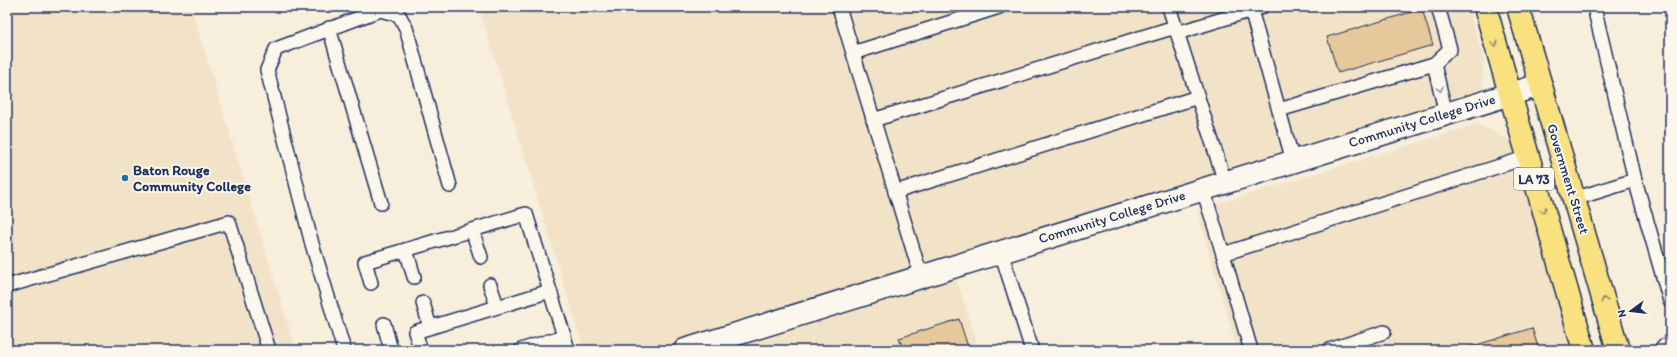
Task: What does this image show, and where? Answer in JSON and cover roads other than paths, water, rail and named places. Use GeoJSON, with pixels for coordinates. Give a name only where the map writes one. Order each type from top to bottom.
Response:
{"type":"FeatureCollection","features":[{"type":"Feature","properties":{"kind":"main road","name":"LA 73"},"geometry":{"type":"LineString","coordinates":[[1485,7],[1584,350]]}},
{"type":"Feature","properties":{"kind":"main road","name":"Government Street"},"geometry":{"type":"LineString","coordinates":[[1518,7],[1618,350]]}},
{"type":"Feature","properties":{"kind":"street","name":"Community College Drive"},"geometry":{"type":"LineString","coordinates":[[685,350],[1540,85]]}},
{"type":"Feature","properties":{"kind":"street"},"geometry":{"type":"LineString","coordinates":[[1666,350],[1670,349]]}},
{"type":"Feature","properties":{"kind":"lane"},"geometry":{"type":"LineString","coordinates":[[839,7],[921,276]]}},
{"type":"Feature","properties":{"kind":"lane"},"geometry":{"type":"LineString","coordinates":[[853,53],[999,7]]}},
{"type":"Feature","properties":{"kind":"lane"},"geometry":{"type":"LineString","coordinates":[[1169,7],[1225,182]]}},
{"type":"Feature","properties":{"kind":"lane"},"geometry":{"type":"LineString","coordinates":[[1279,110],[1434,64],[1450,49],[1438,7]]}},
{"type":"Feature","properties":{"kind":"lane"},"geometry":{"type":"LineString","coordinates":[[1594,7],[1635,180],[1669,294]]}},
{"type":"Feature","properties":{"kind":"lane"},"geometry":{"type":"LineString","coordinates":[[873,120],[1176,30],[1256,9],[1279,110],[1293,161]]}},
{"type":"Feature","properties":{"kind":"lane"},"geometry":{"type":"LineString","coordinates":[[344,350],[312,244],[267,70],[276,49],[380,10],[399,16],[406,28],[450,186]]}},
{"type":"Feature","properties":{"kind":"lane"},"geometry":{"type":"LineString","coordinates":[[329,28],[381,203]]}},
{"type":"Feature","properties":{"kind":"lane"},"geometry":{"type":"LineString","coordinates":[[1434,64],[1446,114]]}},
{"type":"Feature","properties":{"kind":"lane"},"geometry":{"type":"LineString","coordinates":[[895,192],[1198,97]]}},
{"type":"Feature","properties":{"kind":"lane"},"geometry":{"type":"LineString","coordinates":[[1223,254],[1528,157]]}},
{"type":"Feature","properties":{"kind":"lane"},"geometry":{"type":"LineString","coordinates":[[1574,199],[1635,180]]}},
{"type":"Feature","properties":{"kind":"lane"},"geometry":{"type":"LineString","coordinates":[[1203,189],[1251,350]]}},
{"type":"Feature","properties":{"kind":"lane"},"geometry":{"type":"LineString","coordinates":[[372,283],[365,262],[526,214],[568,350]]}},
{"type":"Feature","properties":{"kind":"lane"},"geometry":{"type":"LineString","coordinates":[[7,286],[228,222],[269,350]]}},
{"type":"Feature","properties":{"kind":"lane"},"geometry":{"type":"LineString","coordinates":[[472,230],[481,257]]}},
{"type":"Feature","properties":{"kind":"lane"},"geometry":{"type":"LineString","coordinates":[[406,250],[414,277]]}},
{"type":"Feature","properties":{"kind":"lane"},"geometry":{"type":"LineString","coordinates":[[1001,252],[1032,350]]}},
{"type":"Feature","properties":{"kind":"lane"},"geometry":{"type":"LineString","coordinates":[[490,285],[497,306]]}},
{"type":"Feature","properties":{"kind":"lane"},"geometry":{"type":"LineString","coordinates":[[421,350],[415,332],[550,290]]}},
{"type":"Feature","properties":{"kind":"lane"},"geometry":{"type":"LineString","coordinates":[[423,303],[430,327]]}},
{"type":"Feature","properties":{"kind":"lane"},"geometry":{"type":"LineString","coordinates":[[384,324],[391,350]]}},
{"type":"Feature","properties":{"kind":"lane"},"geometry":{"type":"LineString","coordinates":[[1329,350],[1384,332]]}},
{"type":"Feature","properties":{"kind":"lane"},"geometry":{"type":"LineString","coordinates":[[521,350],[564,336]]}},
{"type":"Feature","properties":{"kind":"place","name":"Baton Rouge Community College"},"geometry":{"type":"Point","coordinates":[125,178]}}]}
